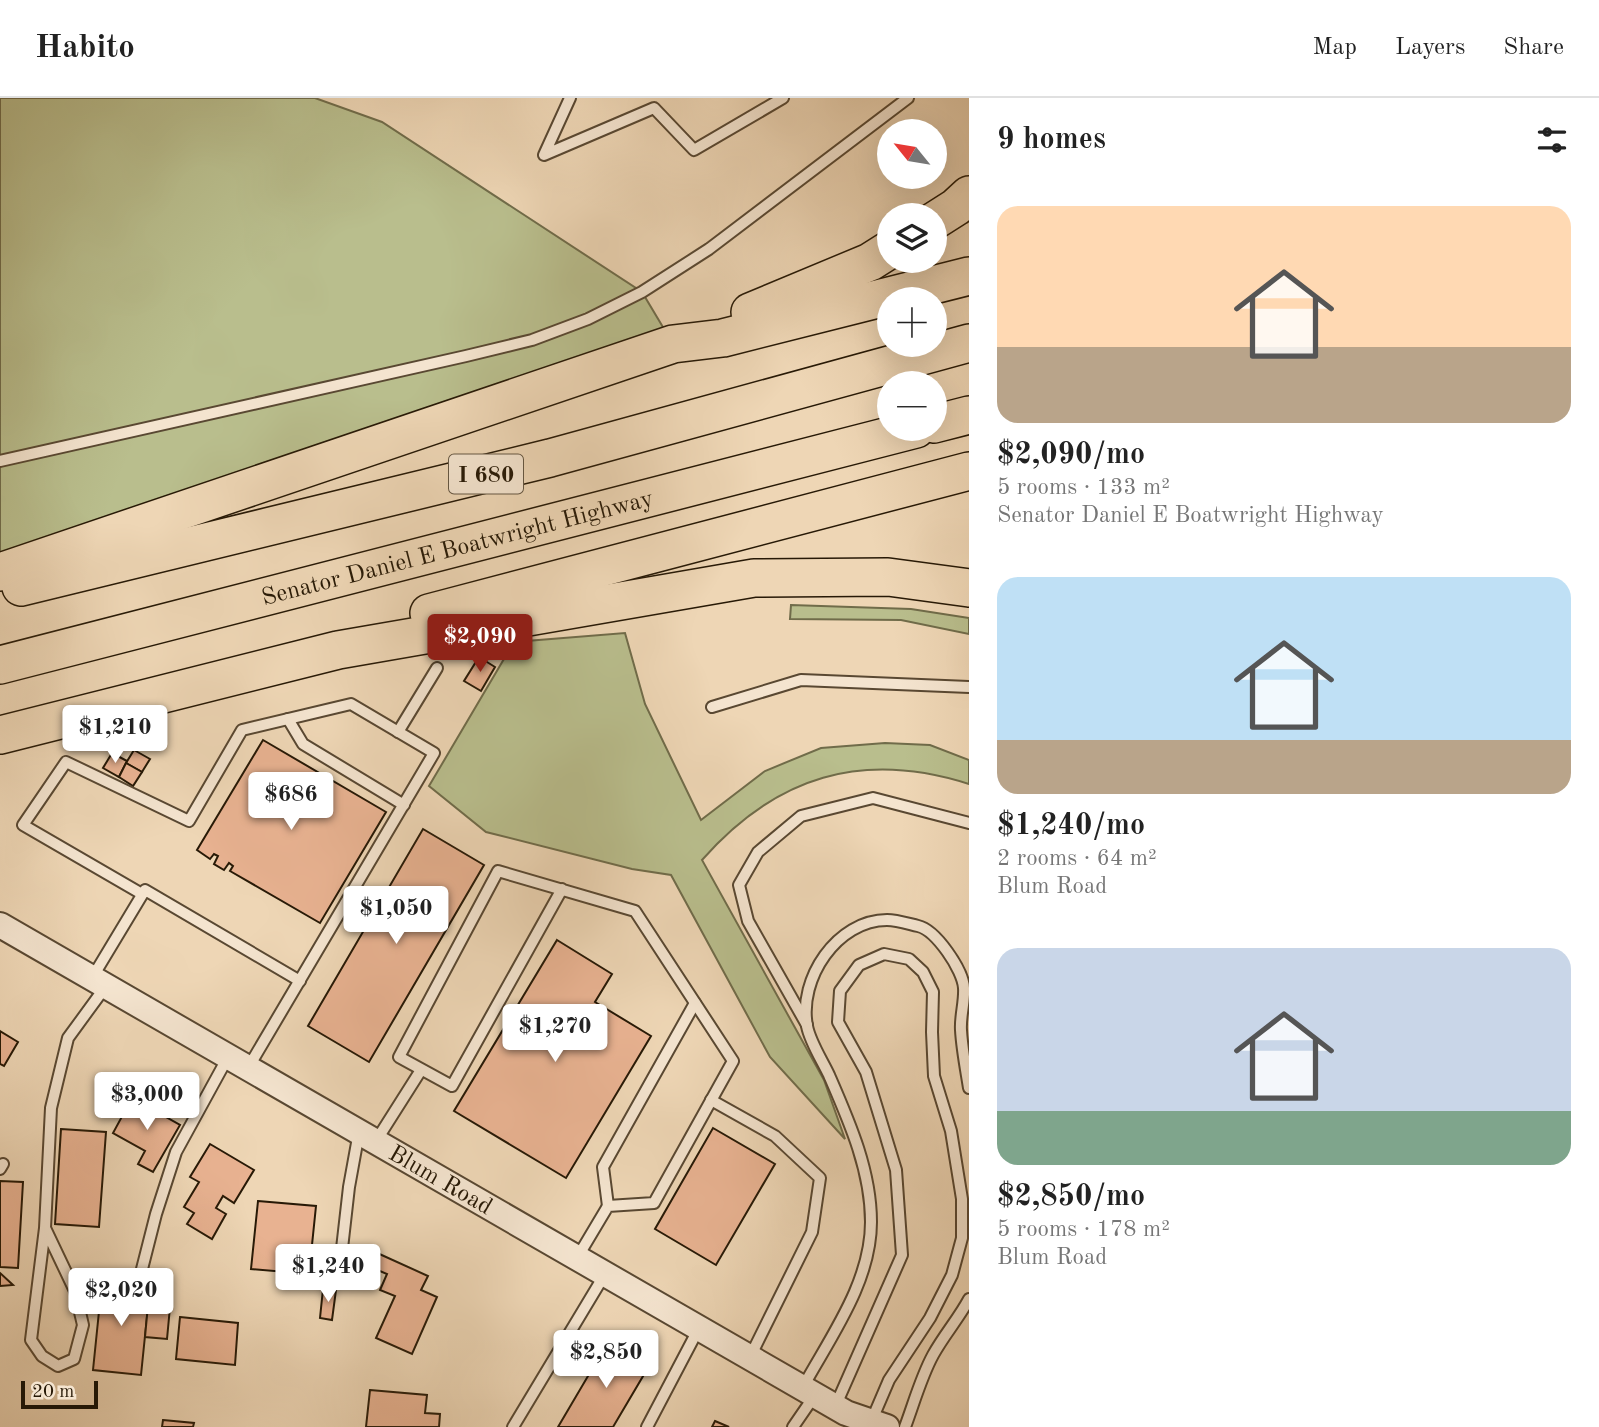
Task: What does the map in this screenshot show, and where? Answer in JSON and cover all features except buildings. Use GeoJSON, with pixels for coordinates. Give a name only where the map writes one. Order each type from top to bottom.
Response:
{"type":"FeatureCollection","features":[{"type":"Feature","properties":{"kind":"highway"},"geometry":{"type":"LineString","coordinates":[[947,213],[969,195]]}},
{"type":"Feature","properties":{"kind":"highway"},"geometry":{"type":"LineString","coordinates":[[0,572],[673,344],[877,258]]}},
{"type":"Feature","properties":{"kind":"highway"},"geometry":{"type":"LineString","coordinates":[[673,344],[723,338],[969,275]]}},
{"type":"Feature","properties":{"kind":"highway","name":"I 680"},"geometry":{"type":"LineString","coordinates":[[0,593],[550,458],[969,343]]}},
{"type":"Feature","properties":{"kind":"highway"},"geometry":{"type":"LineString","coordinates":[[947,421],[969,415]]}},
{"type":"Feature","properties":{"kind":"highway","name":"Senator Daniel E Boatwright Highway"},"geometry":{"type":"LineString","coordinates":[[0,665],[877,439]]}},
{"type":"Feature","properties":{"kind":"highway"},"geometry":{"type":"LineString","coordinates":[[338,650],[379,626],[969,471]]}},
{"type":"Feature","properties":{"kind":"highway"},"geometry":{"type":"LineString","coordinates":[[0,736],[338,650],[754,578],[888,577],[969,588]]}},
{"type":"Feature","properties":{"kind":"street","name":"Blum Road"},"geometry":{"type":"LineString","coordinates":[[0,925],[818,1397],[879,1424]]}},
{"type":"Feature","properties":{"kind":"lane"},"geometry":{"type":"LineString","coordinates":[[570,98],[544,155],[654,108],[694,149],[783,98]]}},
{"type":"Feature","properties":{"kind":"lane"},"geometry":{"type":"LineString","coordinates":[[0,461],[466,356],[532,340],[588,319],[642,292],[709,249],[908,98]]}},
{"type":"Feature","properties":{"kind":"lane"},"geometry":{"type":"LineString","coordinates":[[398,732],[437,668]]}},
{"type":"Feature","properties":{"kind":"lane"},"geometry":{"type":"LineString","coordinates":[[712,707],[801,680],[969,687]]}},
{"type":"Feature","properties":{"kind":"lane"},"geometry":{"type":"LineString","coordinates":[[142,894],[23,825],[66,762],[189,821],[242,730],[351,704],[434,753],[300,981],[176,1152],[142,1269]]}},
{"type":"Feature","properties":{"kind":"lane"},"geometry":{"type":"LineString","coordinates":[[288,719],[303,744],[404,805]]}},
{"type":"Feature","properties":{"kind":"lane"},"geometry":{"type":"LineString","coordinates":[[818,1397],[847,1308],[867,1260],[871,1221],[865,1178],[854,1132],[807,1027],[748,921],[739,885],[758,852],[801,816],[873,798],[969,823]]}},
{"type":"Feature","properties":{"kind":"lane"},"geometry":{"type":"LineString","coordinates":[[562,889],[452,1086],[399,1057],[498,871],[562,889],[635,911],[733,1061],[654,1203],[608,1206]]}},
{"type":"Feature","properties":{"kind":"lane"},"geometry":{"type":"LineString","coordinates":[[45,1228],[75,1291],[83,1325],[74,1359],[58,1366],[41,1356],[31,1340],[45,1228],[51,1108],[68,1038],[145,890],[300,981]]}},
{"type":"Feature","properties":{"kind":"lane"},"geometry":{"type":"LineString","coordinates":[[807,1027],[807,993],[818,965],[835,943],[856,927],[887,920],[925,927],[952,956],[964,986],[961,1029],[969,1088]]}},
{"type":"Feature","properties":{"kind":"lane"},"geometry":{"type":"LineString","coordinates":[[793,1427],[818,1397],[902,1255],[896,1170],[866,1072],[838,1022],[840,991],[859,965],[884,954],[909,959],[923,972],[933,992],[934,1076],[951,1131],[962,1199],[962,1238],[952,1275],[930,1318],[889,1380],[879,1424]]}},
{"type":"Feature","properties":{"kind":"lane"},"geometry":{"type":"LineString","coordinates":[[577,1258],[608,1206],[603,1167],[695,1003]]}},
{"type":"Feature","properties":{"kind":"lane"},"geometry":{"type":"LineString","coordinates":[[340,1266],[349,1187],[368,1137],[421,1070]]}},
{"type":"Feature","properties":{"kind":"lane"},"geometry":{"type":"LineString","coordinates":[[711,1100],[775,1136],[820,1178],[812,1232],[750,1357]]}},
{"type":"Feature","properties":{"kind":"lane"},"geometry":{"type":"LineString","coordinates":[[513,1427],[605,1274]]}},
{"type":"Feature","properties":{"kind":"lane"},"geometry":{"type":"LineString","coordinates":[[905,1427],[922,1378],[969,1298]]}},
{"type":"Feature","properties":{"kind":"lane"},"geometry":{"type":"LineString","coordinates":[[647,1427],[699,1328]]}},
{"type":"Feature","properties":{"kind":"green space"},"geometry":{"type":"Polygon","coordinates":[[[0,98],[315,98],[382,122],[642,292],[673,344],[0,572],[0,98]]]}},
{"type":"Feature","properties":{"kind":"green space"},"geometry":{"type":"Polygon","coordinates":[[[791,605],[911,609],[969,618],[969,634],[901,620],[790,619],[791,605]]]}},
{"type":"Feature","properties":{"kind":"green space"},"geometry":{"type":"Polygon","coordinates":[[[625,633],[645,704],[701,820],[765,771],[821,748],[885,743],[930,745],[969,760],[969,784],[930,774],[893,770],[857,771],[823,778],[791,790],[760,808],[730,831],[702,860],[824,1080],[845,1139],[770,1057],[671,875],[632,869],[486,832],[429,786],[514,642],[625,633]]]}}]}
